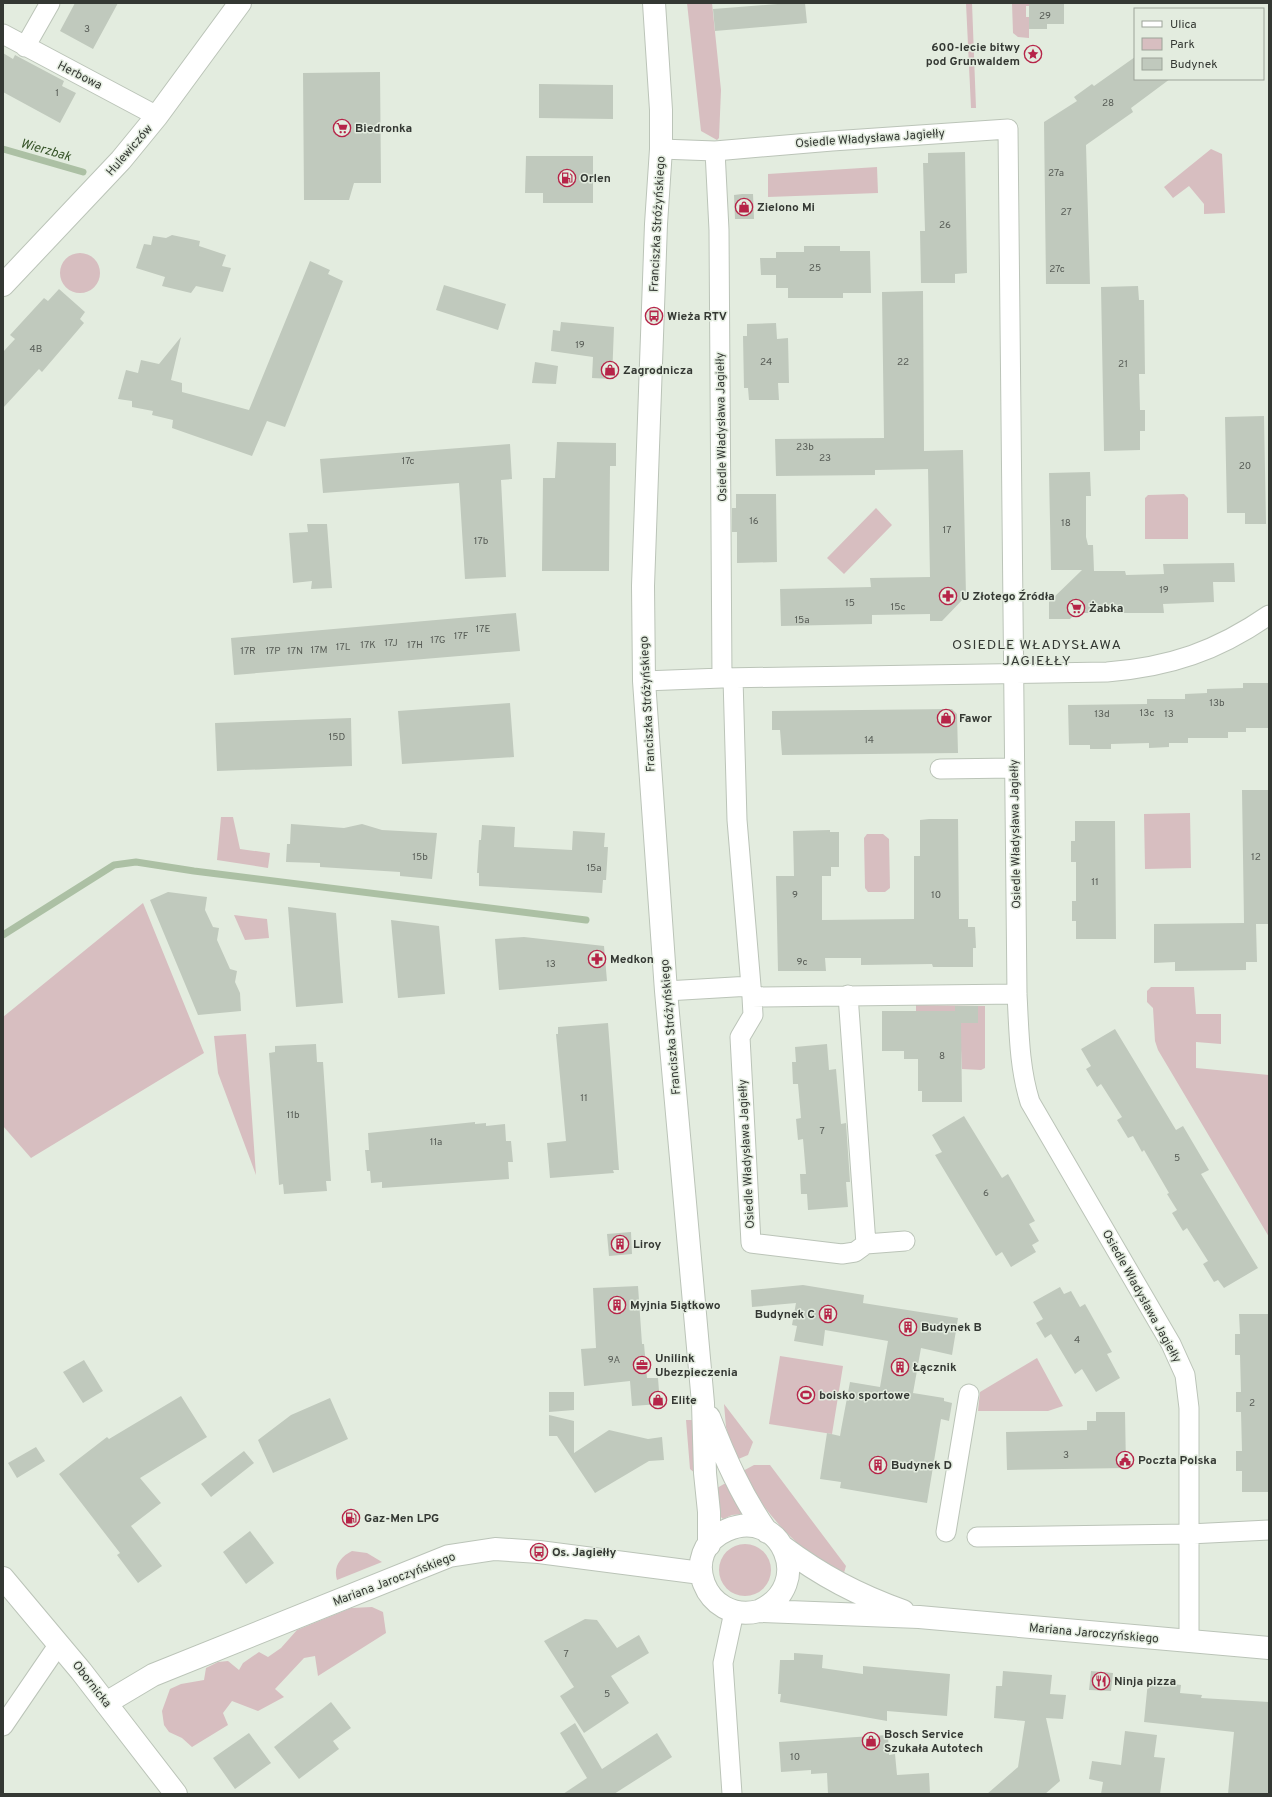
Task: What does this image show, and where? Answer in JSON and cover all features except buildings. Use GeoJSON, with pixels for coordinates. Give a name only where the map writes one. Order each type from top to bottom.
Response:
{"type":"FeatureCollection","features":[{"type":"Feature","properties":{"kind":"street"},"geometry":{"type":"LineString","coordinates":[[25,47],[50,3]]}},
{"type":"Feature","properties":{"kind":"street","name":"Hulewiczów"},"geometry":{"type":"LineString","coordinates":[[3,285],[121,160],[157,116],[240,3]]}},
{"type":"Feature","properties":{"kind":"street","name":"Franciszka Stróżyńskiego"},"geometry":{"type":"LineString","coordinates":[[654,3],[661,110],[661,149],[643,586],[644,681],[666,991],[703,1403],[705,1473],[710,1512],[709,1545]]}},
{"type":"Feature","properties":{"kind":"street","name":"Herbowa"},"geometry":{"type":"LineString","coordinates":[[3,34],[157,116]]}},
{"type":"Feature","properties":{"kind":"street","name":"Osiedle Władysława Jagiełły"},"geometry":{"type":"LineString","coordinates":[[905,1241],[866,1244],[855,1252],[842,1254],[751,1243],[740,1037],[753,1014],[736,820],[727,678],[719,230],[715,151],[832,141],[1008,129],[1014,768],[1017,994],[1020,1058],[1030,1102],[1171,1344],[1185,1375],[1189,1408],[1189,1642]]}},
{"type":"Feature","properties":{"kind":"street"},"geometry":{"type":"LineString","coordinates":[[661,149],[715,151]]}},
{"type":"Feature","properties":{"kind":"street"},"geometry":{"type":"LineString","coordinates":[[644,681],[727,678],[1108,672],[1143,669],[1183,660],[1223,644],[1248,630],[1269,615]]}},
{"type":"Feature","properties":{"kind":"street"},"geometry":{"type":"LineString","coordinates":[[940,769],[1014,768]]}},
{"type":"Feature","properties":{"kind":"street"},"geometry":{"type":"LineString","coordinates":[[666,991],[751,991],[848,995],[1017,994]]}},
{"type":"Feature","properties":{"kind":"street"},"geometry":{"type":"LineString","coordinates":[[848,995],[866,1244]]}},
{"type":"Feature","properties":{"kind":"street"},"geometry":{"type":"LineString","coordinates":[[946,1532],[968,1394]]}},
{"type":"Feature","properties":{"kind":"street","name":"Franciszka Stróżyńskiego"},"geometry":{"type":"LineString","coordinates":[[703,1403],[731,1472],[749,1507],[767,1532]]}},
{"type":"Feature","properties":{"kind":"street"},"geometry":{"type":"LineString","coordinates":[[752,1526],[767,1532],[776,1538],[783,1547],[789,1566],[786,1585],[776,1601],[759,1611],[751,1613],[734,1612],[721,1607],[712,1598],[704,1586],[701,1573],[703,1558],[709,1545],[720,1533],[735,1527],[752,1526]]}},
{"type":"Feature","properties":{"kind":"street"},"geometry":{"type":"LineString","coordinates":[[977,1537],[1189,1534],[1269,1530]]}},
{"type":"Feature","properties":{"kind":"street","name":"Mariana Jaroczyńskiego"},"geometry":{"type":"LineString","coordinates":[[783,1547],[811,1568],[844,1587],[919,1617]]}},
{"type":"Feature","properties":{"kind":"street","name":"Mariana Jaroczyńskiego"},"geometry":{"type":"LineString","coordinates":[[106,1703],[153,1675],[449,1556],[495,1549],[539,1552],[701,1573]]}},
{"type":"Feature","properties":{"kind":"street","name":"Obornicka"},"geometry":{"type":"LineString","coordinates":[[3,1578],[59,1644],[176,1794]]}},
{"type":"Feature","properties":{"kind":"street","name":"Mariana Jaroczyńskiego"},"geometry":{"type":"LineString","coordinates":[[759,1611],[919,1617],[1269,1648]]}},
{"type":"Feature","properties":{"kind":"street"},"geometry":{"type":"LineString","coordinates":[[732,1794],[723,1663],[734,1612]]}},
{"type":"Feature","properties":{"kind":"street"},"geometry":{"type":"LineString","coordinates":[[3,1726],[59,1644]]}},
{"type":"Feature","properties":{"kind":"green space"},"geometry":{"type":"Polygon","coordinates":[[[687,3],[712,3],[721,90],[719,138],[717,140],[701,131],[687,3]]]}},
{"type":"Feature","properties":{"kind":"green space"},"geometry":{"type":"Polygon","coordinates":[[[966,3],[972,3],[976,108],[971,108],[966,3]]]}},
{"type":"Feature","properties":{"kind":"green space"},"geometry":{"type":"Polygon","coordinates":[[[1012,3],[1029,3],[1029,6],[1026,6],[1026,17],[1029,17],[1029,38],[1018,37],[1013,33],[1012,3]]]}},
{"type":"Feature","properties":{"kind":"green space"},"geometry":{"type":"Polygon","coordinates":[[[1211,149],[1222,154],[1225,213],[1204,214],[1204,204],[1189,186],[1173,198],[1164,187],[1211,149]]]}},
{"type":"Feature","properties":{"kind":"green space"},"geometry":{"type":"Polygon","coordinates":[[[877,167],[878,193],[768,197],[768,174],[877,167]]]}},
{"type":"Feature","properties":{"kind":"green space"},"geometry":{"type":"Polygon","coordinates":[[[80,253],[88,255],[94,259],[98,265],[100,273],[98,281],[94,287],[88,291],[80,293],[72,291],[66,287],[62,281],[60,273],[62,265],[66,259],[72,255],[80,253]]]}},
{"type":"Feature","properties":{"kind":"green space"},"geometry":{"type":"Polygon","coordinates":[[[1184,494],[1188,498],[1188,539],[1145,539],[1145,498],[1148,495],[1184,494]]]}},
{"type":"Feature","properties":{"kind":"green space"},"geometry":{"type":"Polygon","coordinates":[[[876,508],[892,525],[844,574],[827,558],[876,508]]]}},
{"type":"Feature","properties":{"kind":"green space"},"geometry":{"type":"Polygon","coordinates":[[[1190,813],[1191,868],[1145,869],[1144,814],[1190,813]]]}},
{"type":"Feature","properties":{"kind":"green space"},"geometry":{"type":"Polygon","coordinates":[[[221,817],[233,817],[240,849],[270,853],[268,868],[217,860],[221,817]]]}},
{"type":"Feature","properties":{"kind":"green space"},"geometry":{"type":"Polygon","coordinates":[[[867,834],[883,834],[889,839],[890,888],[885,892],[868,892],[865,888],[864,838],[867,834]]]}},
{"type":"Feature","properties":{"kind":"green space"},"geometry":{"type":"Polygon","coordinates":[[[143,903],[204,1053],[31,1158],[3,1126],[3,1017],[143,903]]]}},
{"type":"Feature","properties":{"kind":"green space"},"geometry":{"type":"Polygon","coordinates":[[[234,915],[267,919],[269,938],[245,940],[234,915]]]}},
{"type":"Feature","properties":{"kind":"green space"},"geometry":{"type":"Polygon","coordinates":[[[1151,987],[1194,987],[1196,1014],[1221,1014],[1221,1044],[1196,1042],[1196,1068],[1269,1075],[1269,1237],[1158,1050],[1155,1041],[1153,1008],[1147,1002],[1147,991],[1151,987]]]}},
{"type":"Feature","properties":{"kind":"green space"},"geometry":{"type":"Polygon","coordinates":[[[916,1005],[985,1006],[985,1068],[981,1070],[962,1069],[961,1049],[951,1049],[916,1011],[916,1005]]]}},
{"type":"Feature","properties":{"kind":"green space"},"geometry":{"type":"Polygon","coordinates":[[[246,1034],[256,1175],[218,1073],[214,1036],[246,1034]]]}},
{"type":"Feature","properties":{"kind":"green space","name":"boisko sportowe"},"geometry":{"type":"Polygon","coordinates":[[[780,1356],[843,1366],[832,1434],[769,1424],[780,1356]]]}},
{"type":"Feature","properties":{"kind":"green space"},"geometry":{"type":"Polygon","coordinates":[[[1037,1358],[1063,1406],[1048,1411],[978,1411],[980,1392],[1037,1358]]]}},
{"type":"Feature","properties":{"kind":"green space"},"geometry":{"type":"Polygon","coordinates":[[[724,1404],[753,1442],[748,1455],[736,1460],[726,1427],[724,1404]]]}},
{"type":"Feature","properties":{"kind":"green space"},"geometry":{"type":"Polygon","coordinates":[[[686,1420],[692,1420],[696,1474],[690,1469],[686,1420]]]}},
{"type":"Feature","properties":{"kind":"green space"},"geometry":{"type":"Polygon","coordinates":[[[754,1465],[770,1465],[846,1566],[843,1576],[803,1548],[785,1531],[769,1512],[754,1493],[741,1472],[754,1465]]]}},
{"type":"Feature","properties":{"kind":"green space"},"geometry":{"type":"Polygon","coordinates":[[[727,1484],[744,1512],[742,1514],[732,1515],[723,1519],[720,1516],[717,1488],[727,1484]]]}},
{"type":"Feature","properties":{"kind":"green space"},"geometry":{"type":"Polygon","coordinates":[[[740,1544],[750,1544],[759,1548],[767,1556],[771,1565],[771,1575],[767,1584],[759,1592],[750,1596],[740,1596],[731,1592],[723,1584],[719,1575],[719,1565],[723,1556],[731,1548],[740,1544]]]}},
{"type":"Feature","properties":{"kind":"green space"},"geometry":{"type":"Polygon","coordinates":[[[352,1551],[367,1553],[382,1562],[337,1580],[336,1571],[338,1563],[344,1556],[352,1551]]]}},
{"type":"Feature","properties":{"kind":"green space"},"geometry":{"type":"Polygon","coordinates":[[[372,1607],[383,1612],[386,1633],[318,1676],[315,1656],[304,1658],[275,1689],[284,1697],[258,1711],[232,1701],[223,1713],[228,1725],[192,1747],[182,1738],[169,1732],[164,1725],[162,1711],[170,1689],[181,1684],[204,1680],[206,1668],[218,1662],[228,1661],[239,1670],[243,1663],[259,1652],[268,1657],[281,1648],[297,1630],[351,1608],[372,1607]]]}},
{"type":"Feature","properties":{"kind":"waterway","name":"Wierzbak"},"geometry":{"type":"LineString","coordinates":[[3,149],[83,172]]}},
{"type":"Feature","properties":{"kind":"waterway"},"geometry":{"type":"LineString","coordinates":[[3,935],[114,865],[136,862],[194,871],[586,920]]}},
{"type":"Feature","properties":{"kind":"place","name":"600-lecie bitwy pod Grunwaldem"},"geometry":{"type":"Point","coordinates":[1033,54]}},
{"type":"Feature","properties":{"kind":"place","name":"Biedronka"},"geometry":{"type":"Point","coordinates":[342,128]}},
{"type":"Feature","properties":{"kind":"place","name":"Orlen"},"geometry":{"type":"Point","coordinates":[567,178]}},
{"type":"Feature","properties":{"kind":"place","name":"Zielono Mi"},"geometry":{"type":"Point","coordinates":[744,207]}},
{"type":"Feature","properties":{"kind":"place","name":"Wieża RTV"},"geometry":{"type":"Point","coordinates":[654,316]}},
{"type":"Feature","properties":{"kind":"place","name":"Zagrodnicza"},"geometry":{"type":"Point","coordinates":[610,370]}},
{"type":"Feature","properties":{"kind":"place","name":"U Złotego Źródła"},"geometry":{"type":"Point","coordinates":[948,596]}},
{"type":"Feature","properties":{"kind":"place","name":"Żabka"},"geometry":{"type":"Point","coordinates":[1076,608]}},
{"type":"Feature","properties":{"kind":"place","name":"Fawor"},"geometry":{"type":"Point","coordinates":[946,718]}},
{"type":"Feature","properties":{"kind":"place","name":"Medkon"},"geometry":{"type":"Point","coordinates":[597,959]}},
{"type":"Feature","properties":{"kind":"place","name":"Liroy"},"geometry":{"type":"Point","coordinates":[620,1244]}},
{"type":"Feature","properties":{"kind":"place","name":"Myjnia 5iątkowo"},"geometry":{"type":"Point","coordinates":[617,1305]}},
{"type":"Feature","properties":{"kind":"place","name":"Budynek C"},"geometry":{"type":"Point","coordinates":[828,1314]}},
{"type":"Feature","properties":{"kind":"place","name":"Budynek B"},"geometry":{"type":"Point","coordinates":[908,1327]}},
{"type":"Feature","properties":{"kind":"place","name":"Unilink Ubezpieczenia"},"geometry":{"type":"Point","coordinates":[642,1365]}},
{"type":"Feature","properties":{"kind":"place","name":"Łącznik"},"geometry":{"type":"Point","coordinates":[900,1367]}},
{"type":"Feature","properties":{"kind":"place","name":"boisko sportowe"},"geometry":{"type":"Point","coordinates":[806,1395]}},
{"type":"Feature","properties":{"kind":"place","name":"Elite"},"geometry":{"type":"Point","coordinates":[658,1400]}},
{"type":"Feature","properties":{"kind":"place","name":"Poczta Polska"},"geometry":{"type":"Point","coordinates":[1125,1460]}},
{"type":"Feature","properties":{"kind":"place","name":"Budynek D"},"geometry":{"type":"Point","coordinates":[878,1465]}},
{"type":"Feature","properties":{"kind":"place","name":"Gaz-Men LPG"},"geometry":{"type":"Point","coordinates":[351,1518]}},
{"type":"Feature","properties":{"kind":"place","name":"Os. Jagiełły"},"geometry":{"type":"Point","coordinates":[539,1552]}},
{"type":"Feature","properties":{"kind":"place","name":"Ninja pizza"},"geometry":{"type":"Point","coordinates":[1101,1681]}},
{"type":"Feature","properties":{"kind":"place","name":"Bosch Service Szukała Autotech"},"geometry":{"type":"Point","coordinates":[871,1741]}},
{"type":"Feature","properties":{"kind":"district","name":"OSIEDLE WŁADYSŁAWA JAGIEŁŁY"},"geometry":{"type":"Point","coordinates":[1037,652]}}]}
